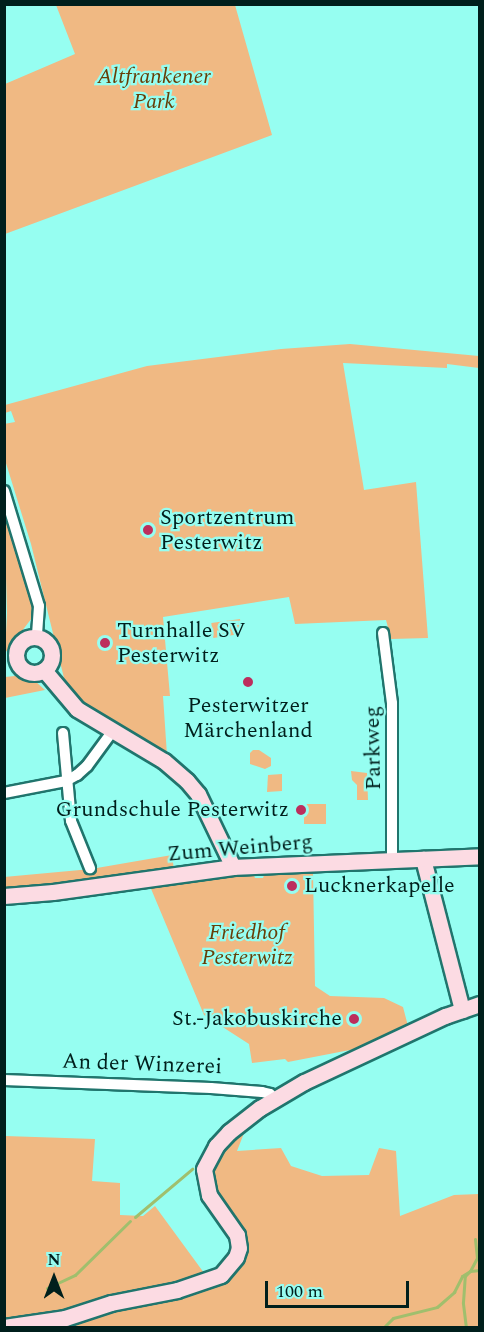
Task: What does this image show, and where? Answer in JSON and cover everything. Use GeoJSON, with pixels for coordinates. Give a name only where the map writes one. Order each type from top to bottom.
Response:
{"type":"FeatureCollection","features":[{"type":"Feature","properties":{"kind":"street"},"geometry":{"type":"LineString","coordinates":[[4,491],[39,606],[37,638]]}},
{"type":"Feature","properties":{"kind":"street","name":"Parkweg"},"geometry":{"type":"LineString","coordinates":[[383,633],[392,703],[392,861]]}},
{"type":"Feature","properties":{"kind":"street"},"geometry":{"type":"LineString","coordinates":[[37,638],[50,649],[51,660],[44,670],[29,673],[11,666],[18,647],[26,639],[37,638]]}},
{"type":"Feature","properties":{"kind":"street"},"geometry":{"type":"LineString","coordinates":[[44,670],[77,709],[164,761],[187,781],[198,794],[233,867]]}},
{"type":"Feature","properties":{"kind":"street"},"geometry":{"type":"LineString","coordinates":[[4,794],[66,781],[87,766],[112,732]]}},
{"type":"Feature","properties":{"kind":"street"},"geometry":{"type":"LineString","coordinates":[[63,734],[71,821],[90,868]]}},
{"type":"Feature","properties":{"kind":"street","name":"Zum Weinberg"},"geometry":{"type":"LineString","coordinates":[[4,896],[53,892],[233,867],[480,856]]}},
{"type":"Feature","properties":{"kind":"street"},"geometry":{"type":"LineString","coordinates":[[423,859],[462,1010]]}},
{"type":"Feature","properties":{"kind":"street"},"geometry":{"type":"LineString","coordinates":[[4,1327],[65,1318],[111,1303],[177,1290],[221,1275],[236,1257],[239,1248],[237,1234],[209,1195],[204,1169],[216,1146],[229,1132],[274,1098],[304,1082],[462,1010],[480,1004]]}},
{"type":"Feature","properties":{"kind":"street","name":"An der Winzerei"},"geometry":{"type":"LineString","coordinates":[[4,1080],[211,1088],[262,1092],[274,1098]]}},
{"type":"Feature","properties":{"kind":"green space","name":"Altfrankener Park"},"geometry":{"type":"Polygon","coordinates":[[[56,5],[235,5],[272,135],[5,234],[5,84],[75,54],[56,5]]]}},
{"type":"Feature","properties":{"kind":"green space"},"geometry":{"type":"Polygon","coordinates":[[[350,344],[479,356],[479,368],[447,364],[447,368],[343,363],[364,490],[416,482],[428,638],[391,639],[386,620],[295,624],[289,597],[163,617],[170,696],[163,696],[167,755],[98,715],[82,701],[64,678],[31,544],[5,460],[4,424],[15,422],[11,411],[5,413],[5,405],[147,366],[281,349],[350,344]]]}},
{"type":"Feature","properties":{"kind":"green space"},"geometry":{"type":"Polygon","coordinates":[[[4,506],[35,614],[5,653],[7,613],[4,506]]]}},
{"type":"Feature","properties":{"kind":"green space"},"geometry":{"type":"Polygon","coordinates":[[[240,619],[242,634],[213,638],[211,623],[240,619]]]}},
{"type":"Feature","properties":{"kind":"green space"},"geometry":{"type":"Polygon","coordinates":[[[15,676],[35,681],[45,690],[5,698],[5,677],[15,676]]]}},
{"type":"Feature","properties":{"kind":"green space"},"geometry":{"type":"Polygon","coordinates":[[[253,750],[259,750],[271,758],[271,766],[265,769],[250,764],[250,753],[253,750]]]}},
{"type":"Feature","properties":{"kind":"green space"},"geometry":{"type":"Polygon","coordinates":[[[351,771],[367,773],[368,800],[357,800],[357,785],[352,780],[351,771]]]}},
{"type":"Feature","properties":{"kind":"green space"},"geometry":{"type":"Polygon","coordinates":[[[282,774],[282,791],[267,792],[268,775],[282,774]]]}},
{"type":"Feature","properties":{"kind":"green space"},"geometry":{"type":"Polygon","coordinates":[[[304,804],[326,804],[326,824],[304,824],[304,804]]]}},
{"type":"Feature","properties":{"kind":"green space"},"geometry":{"type":"Polygon","coordinates":[[[172,855],[174,870],[52,887],[5,890],[4,877],[91,869],[172,855]]]}},
{"type":"Feature","properties":{"kind":"green space","name":"Friedhof Pesterwitz"},"geometry":{"type":"Polygon","coordinates":[[[313,872],[315,986],[330,996],[384,998],[403,1007],[408,1026],[355,1049],[288,1062],[285,1059],[252,1063],[249,1044],[204,1015],[149,884],[253,873],[255,878],[263,878],[265,873],[313,872]]]}},
{"type":"Feature","properties":{"kind":"green space"},"geometry":{"type":"Polygon","coordinates":[[[248,1123],[237,1151],[281,1148],[291,1166],[322,1176],[369,1175],[379,1148],[396,1151],[400,1216],[454,1195],[479,1194],[479,1327],[5,1328],[5,1136],[95,1139],[92,1181],[120,1183],[120,1215],[143,1216],[155,1206],[207,1277],[87,1304],[87,1315],[122,1304],[188,1290],[211,1283],[232,1271],[240,1260],[245,1242],[216,1193],[211,1172],[216,1159],[228,1142],[248,1123]]]}},
{"type":"Feature","properties":{"kind":"waterway"},"geometry":{"type":"LineString","coordinates":[[135,1217],[192,1169]]}},
{"type":"Feature","properties":{"kind":"waterway"},"geometry":{"type":"LineString","coordinates":[[47,1288],[75,1275],[130,1221]]}},
{"type":"Feature","properties":{"kind":"waterway"},"geometry":{"type":"LineString","coordinates":[[383,1328],[393,1318],[437,1307],[454,1292],[462,1276],[470,1271],[477,1258],[475,1239]]}},
{"type":"Feature","properties":{"kind":"waterway"},"geometry":{"type":"LineString","coordinates":[[466,1328],[463,1302],[465,1276],[470,1271],[480,1270]]}},
{"type":"Feature","properties":{"kind":"place","name":"Sportzentrum Pesterwitz"},"geometry":{"type":"Point","coordinates":[148,530]}},
{"type":"Feature","properties":{"kind":"place","name":"Turnhalle SV Pesterwitz"},"geometry":{"type":"Point","coordinates":[105,643]}},
{"type":"Feature","properties":{"kind":"place","name":"Pesterwitzer Märchenland"},"geometry":{"type":"Point","coordinates":[248,682]}},
{"type":"Feature","properties":{"kind":"place","name":"Grundschule Pesterwitz"},"geometry":{"type":"Point","coordinates":[301,810]}},
{"type":"Feature","properties":{"kind":"place","name":"Lucknerkapelle"},"geometry":{"type":"Point","coordinates":[292,886]}},
{"type":"Feature","properties":{"kind":"place","name":"St.-Jakobuskirche"},"geometry":{"type":"Point","coordinates":[354,1019]}}]}
